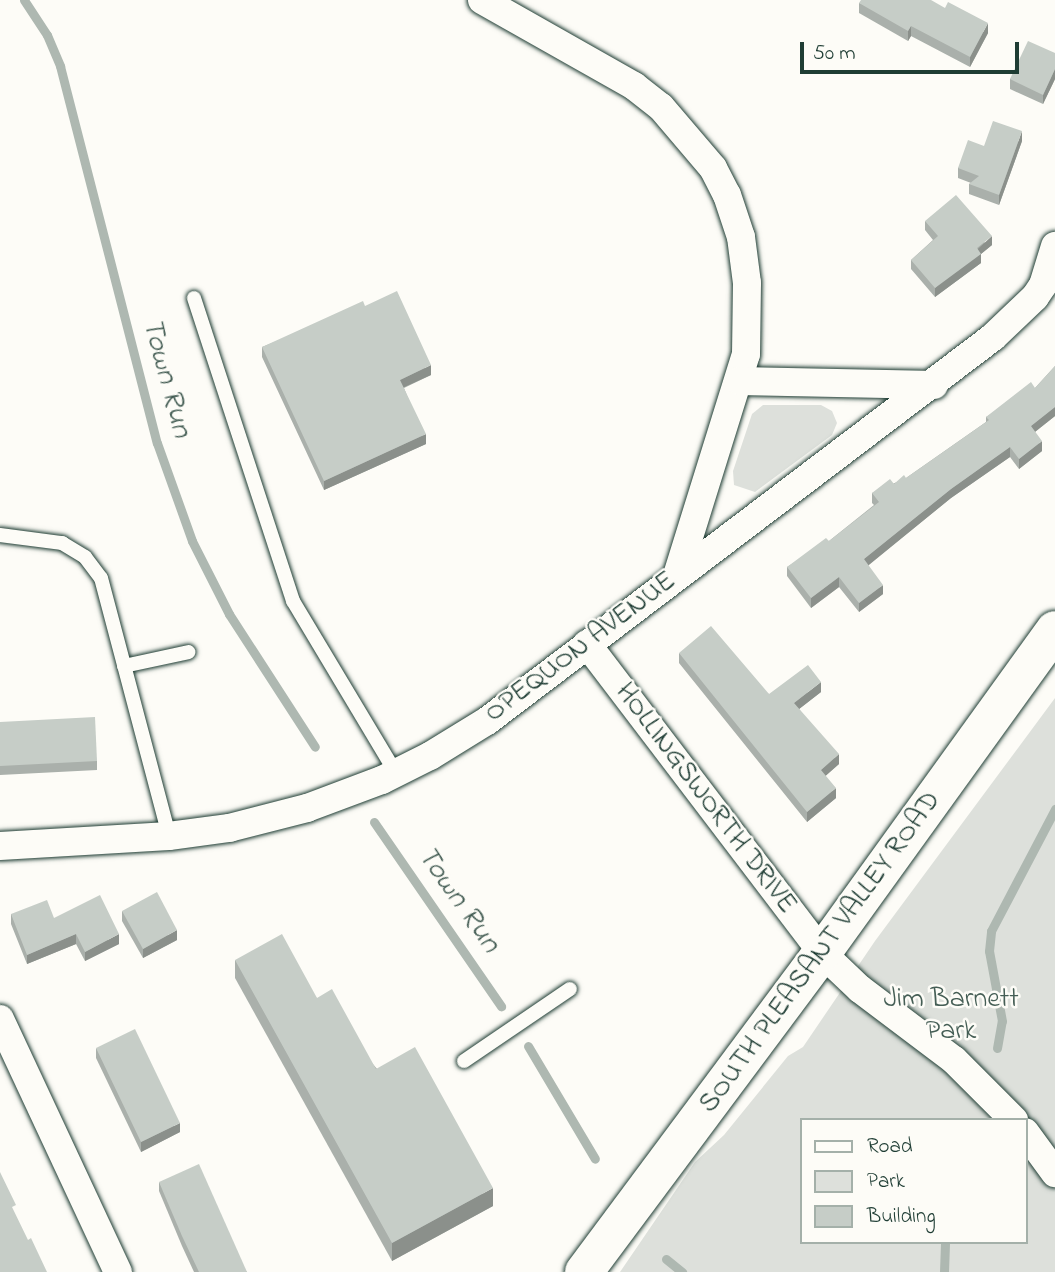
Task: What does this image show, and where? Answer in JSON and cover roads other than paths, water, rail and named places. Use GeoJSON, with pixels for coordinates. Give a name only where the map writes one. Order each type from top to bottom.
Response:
{"type":"FeatureCollection","features":[{"type":"Feature","properties":{"kind":"main road","name":"SOUTH PLEASANT VALLEY ROAD"},"geometry":{"type":"LineString","coordinates":[[584,1272],[822,953],[1055,630]]}},
{"type":"Feature","properties":{"kind":"street"},"geometry":{"type":"LineString","coordinates":[[482,0],[634,86],[685,132],[713,168],[727,195],[741,237],[747,283],[746,354],[740,381],[705,477],[677,575]]}},
{"type":"Feature","properties":{"kind":"street","name":"OPEQUON AVENUE"},"geometry":{"type":"LineString","coordinates":[[0,846],[169,836],[229,828],[307,808],[396,773],[487,721],[677,575],[934,385],[1017,318],[1043,285],[1055,246]]}},
{"type":"Feature","properties":{"kind":"street"},"geometry":{"type":"LineString","coordinates":[[740,381],[934,385]]}},
{"type":"Feature","properties":{"kind":"street","name":"HOLLINGSWORTH DRIVE"},"geometry":{"type":"LineString","coordinates":[[587,645],[822,953],[859,989],[954,1060],[1012,1118]]}},
{"type":"Feature","properties":{"kind":"street"},"geometry":{"type":"LineString","coordinates":[[0,1019],[118,1272]]}},
{"type":"Feature","properties":{"kind":"street"},"geometry":{"type":"LineString","coordinates":[[1027,1135],[1055,1173]]}},
{"type":"Feature","properties":{"kind":"lane"},"geometry":{"type":"LineString","coordinates":[[194,298],[293,601],[396,773]]}},
{"type":"Feature","properties":{"kind":"lane"},"geometry":{"type":"LineString","coordinates":[[0,535],[62,543],[85,557],[101,578],[169,836]]}},
{"type":"Feature","properties":{"kind":"lane"},"geometry":{"type":"LineString","coordinates":[[124,666],[189,652]]}},
{"type":"Feature","properties":{"kind":"lane"},"geometry":{"type":"LineString","coordinates":[[464,1060],[570,989]]}},
{"type":"Feature","properties":{"kind":"waterway","name":"Town Run"},"geometry":{"type":"LineString","coordinates":[[24,0],[47,35],[60,66],[157,443],[192,541],[229,614],[315,747]]}},
{"type":"Feature","properties":{"kind":"waterway"},"geometry":{"type":"LineString","coordinates":[[997,1048],[1002,1021],[989,951],[991,931],[1055,809]]}},
{"type":"Feature","properties":{"kind":"waterway","name":"Town Run"},"geometry":{"type":"LineString","coordinates":[[374,822],[501,1006]]}},
{"type":"Feature","properties":{"kind":"waterway","name":"Town Run"},"geometry":{"type":"LineString","coordinates":[[528,1046],[595,1159]]}},
{"type":"Feature","properties":{"kind":"waterway"},"geometry":{"type":"LineString","coordinates":[[944,1272],[945,1244]]}},
{"type":"Feature","properties":{"kind":"waterway","name":"Town Run"},"geometry":{"type":"LineString","coordinates":[[666,1259],[682,1272]]}},
{"type":"Feature","properties":{"kind":"park label","name":"Jim Barnett Park"},"geometry":{"type":"Point","coordinates":[951,1016]}}]}
